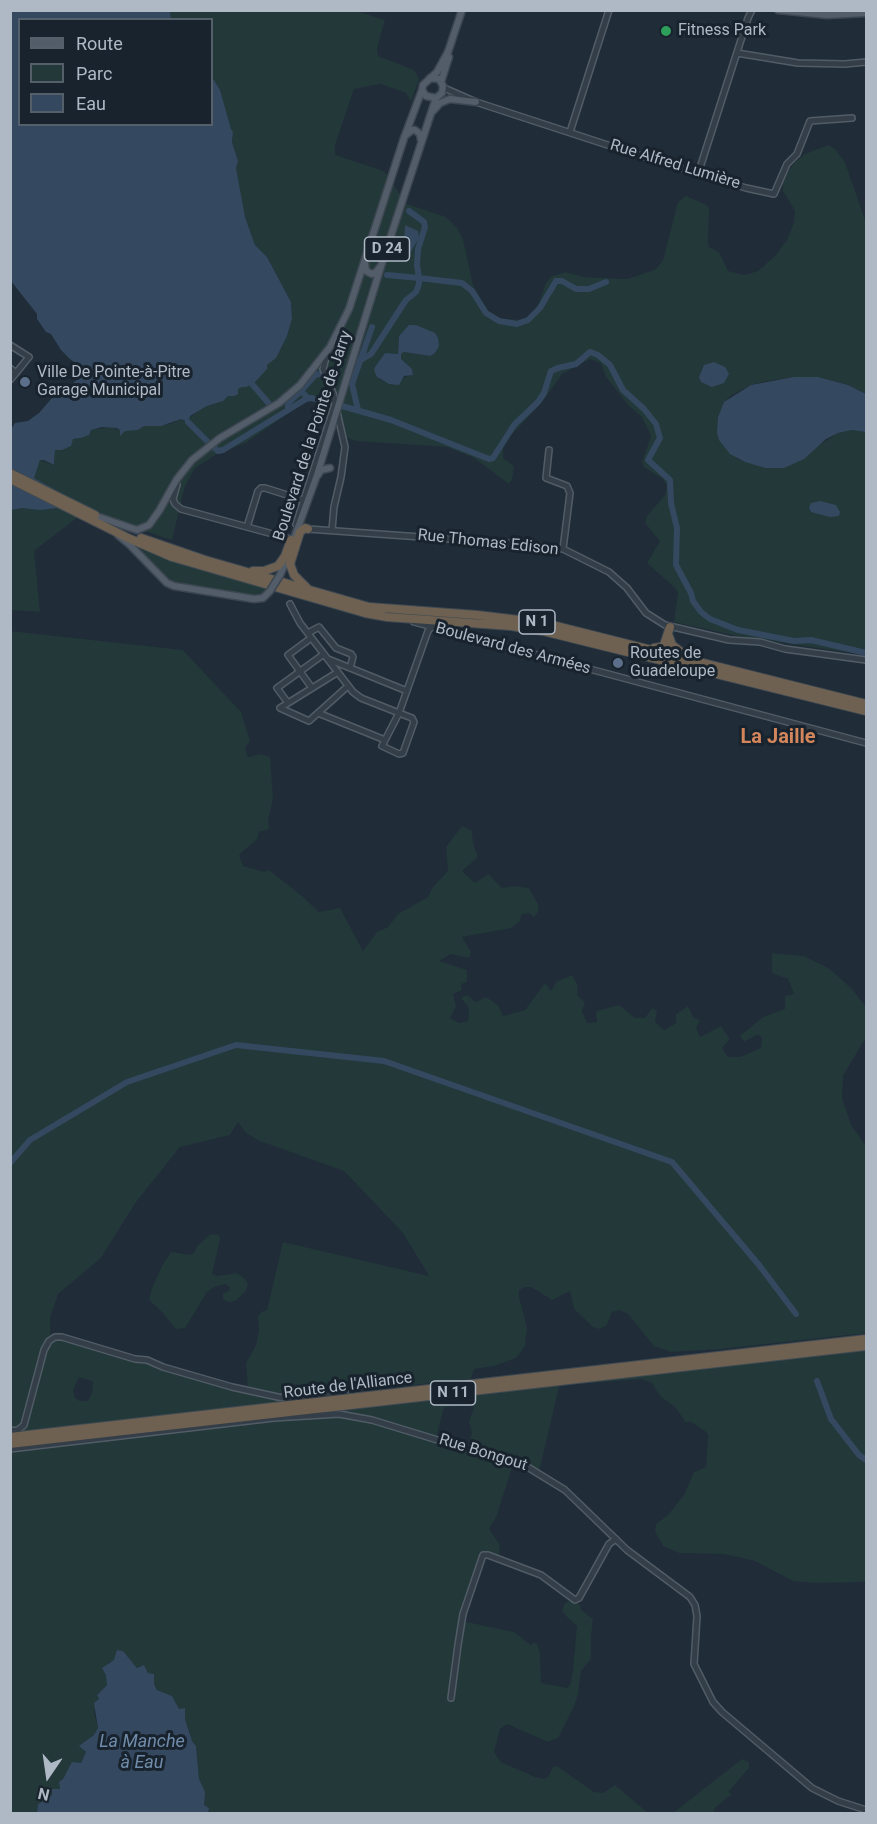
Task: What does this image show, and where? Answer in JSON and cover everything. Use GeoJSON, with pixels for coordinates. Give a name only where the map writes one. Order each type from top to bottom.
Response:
{"type":"FeatureCollection","features":[{"type":"Feature","properties":{"kind":"highway","name":"N 1"},"geometry":{"type":"LineString","coordinates":[[10,473],[75,510]]}},
{"type":"Feature","properties":{"kind":"highway","name":"N 1"},"geometry":{"type":"LineString","coordinates":[[10,480],[144,540],[369,607],[512,618],[600,636],[720,667],[733,674],[867,711]]}},
{"type":"Feature","properties":{"kind":"highway"},"geometry":{"type":"LineString","coordinates":[[75,510],[130,545]]}},
{"type":"Feature","properties":{"kind":"highway","name":"N 1"},"geometry":{"type":"LineString","coordinates":[[100,520],[172,557],[376,615],[527,628],[867,704]]}},
{"type":"Feature","properties":{"kind":"highway"},"geometry":{"type":"LineString","coordinates":[[308,529],[304,528],[300,532],[290,564],[297,579],[310,591]]}},
{"type":"Feature","properties":{"kind":"highway"},"geometry":{"type":"LineString","coordinates":[[205,560],[253,571],[267,570],[281,562],[291,540]]}},
{"type":"Feature","properties":{"kind":"highway"},"geometry":{"type":"LineString","coordinates":[[600,636],[658,648],[664,645],[669,630]]}},
{"type":"Feature","properties":{"kind":"highway"},"geometry":{"type":"LineString","coordinates":[[669,630],[672,645],[678,652],[720,667]]}},
{"type":"Feature","properties":{"kind":"highway"},"geometry":{"type":"LineString","coordinates":[[733,674],[777,676]]}},
{"type":"Feature","properties":{"kind":"highway"},"geometry":{"type":"LineString","coordinates":[[733,674],[780,694]]}},
{"type":"Feature","properties":{"kind":"highway"},"geometry":{"type":"LineString","coordinates":[[807,682],[813,687],[840,694],[858,702]]}},
{"type":"Feature","properties":{"kind":"highway"},"geometry":{"type":"LineString","coordinates":[[802,700],[833,702]]}},
{"type":"Feature","properties":{"kind":"highway","name":"Route de l'Alliance"},"geometry":{"type":"LineString","coordinates":[[10,1437],[867,1339]]}},
{"type":"Feature","properties":{"kind":"highway","name":"Route de l'Alliance"},"geometry":{"type":"LineString","coordinates":[[10,1444],[867,1346]]}},
{"type":"Feature","properties":{"kind":"main road","name":"D 24"},"geometry":{"type":"LineString","coordinates":[[441,91],[445,61],[464,10]]}},
{"type":"Feature","properties":{"kind":"main road"},"geometry":{"type":"LineString","coordinates":[[778,10],[827,15],[867,13]]}},
{"type":"Feature","properties":{"kind":"main road"},"geometry":{"type":"LineString","coordinates":[[816,10],[855,10]]}},
{"type":"Feature","properties":{"kind":"main road","name":"D 24"},"geometry":{"type":"LineString","coordinates":[[430,78],[445,61]]}},
{"type":"Feature","properties":{"kind":"main road"},"geometry":{"type":"LineString","coordinates":[[422,90],[426,96],[441,91],[436,78],[430,78]]}},
{"type":"Feature","properties":{"kind":"main road","name":"Boulevard de la Pointe de Jarry"},"geometry":{"type":"LineString","coordinates":[[185,468],[211,444],[279,403],[300,385],[330,347],[341,329],[357,284],[424,82],[430,78]]}},
{"type":"Feature","properties":{"kind":"main road","name":"Boulevard de la Pointe de Jarry"},"geometry":{"type":"LineString","coordinates":[[100,520],[130,545],[167,583],[181,588],[254,600],[263,598],[270,591],[280,575],[317,475],[382,263],[426,128],[441,91]]}},
{"type":"Feature","properties":{"kind":"main road"},"geometry":{"type":"LineString","coordinates":[[426,128],[437,106],[444,101],[456,99],[476,102]]}},
{"type":"Feature","properties":{"kind":"main road"},"geometry":{"type":"LineString","coordinates":[[404,138],[408,132],[415,130],[420,134],[421,144]]}},
{"type":"Feature","properties":{"kind":"main road"},"geometry":{"type":"LineString","coordinates":[[365,257],[365,269],[369,273],[376,272],[382,263]]}},
{"type":"Feature","properties":{"kind":"main road"},"geometry":{"type":"LineString","coordinates":[[357,284],[363,276],[370,277],[374,282],[373,292]]}},
{"type":"Feature","properties":{"kind":"main road","name":"D 24"},"geometry":{"type":"LineString","coordinates":[[100,520],[137,530],[149,525],[185,468]]}},
{"type":"Feature","properties":{"kind":"main road"},"geometry":{"type":"LineString","coordinates":[[317,475],[321,470],[330,468]]}},
{"type":"Feature","properties":{"kind":"street"},"geometry":{"type":"LineString","coordinates":[[570,132],[609,10]]}},
{"type":"Feature","properties":{"kind":"street"},"geometry":{"type":"LineString","coordinates":[[698,174],[737,53],[747,18],[747,10]]}},
{"type":"Feature","properties":{"kind":"street"},"geometry":{"type":"LineString","coordinates":[[747,18],[752,10]]}},
{"type":"Feature","properties":{"kind":"street"},"geometry":{"type":"LineString","coordinates":[[737,53],[798,63],[867,62]]}},
{"type":"Feature","properties":{"kind":"street","name":"Rue Alfred Lumière"},"geometry":{"type":"LineString","coordinates":[[441,91],[698,174],[774,194],[787,164],[796,154],[810,121],[852,118]]}},
{"type":"Feature","properties":{"kind":"street"},"geometry":{"type":"LineString","coordinates":[[10,345],[28,357],[10,380]]}},
{"type":"Feature","properties":{"kind":"street","name":"Boulevard de la Pointe de Jarry"},"geometry":{"type":"LineString","coordinates":[[291,540],[335,413],[335,398],[322,367],[330,347]]}},
{"type":"Feature","properties":{"kind":"street"},"geometry":{"type":"LineString","coordinates":[[10,368],[16,373]]}},
{"type":"Feature","properties":{"kind":"street"},"geometry":{"type":"LineString","coordinates":[[332,530],[345,447],[335,413]]}},
{"type":"Feature","properties":{"kind":"street"},"geometry":{"type":"LineString","coordinates":[[549,450],[546,478],[567,486],[570,493],[563,549]]}},
{"type":"Feature","properties":{"kind":"street"},"geometry":{"type":"LineString","coordinates":[[319,456],[320,465],[337,472],[341,477]]}},
{"type":"Feature","properties":{"kind":"street"},"geometry":{"type":"LineString","coordinates":[[185,468],[175,489],[174,502],[181,509],[291,540]]}},
{"type":"Feature","properties":{"kind":"street"},"geometry":{"type":"LineString","coordinates":[[248,527],[258,491],[261,488],[306,501]]}},
{"type":"Feature","properties":{"kind":"street","name":"Rue Thomas Edison"},"geometry":{"type":"LineString","coordinates":[[308,529],[563,549],[609,572],[627,588],[646,613],[669,630],[867,660]]}},
{"type":"Feature","properties":{"kind":"street"},"geometry":{"type":"LineString","coordinates":[[290,604],[309,635],[348,686],[361,698],[399,713],[412,718],[414,722],[403,753],[399,754],[383,748],[385,740],[399,713],[408,691],[430,627]]}},
{"type":"Feature","properties":{"kind":"street","name":"Boulevard des Armées"},"geometry":{"type":"LineString","coordinates":[[334,604],[360,615],[377,619],[416,622],[867,743]]}},
{"type":"Feature","properties":{"kind":"street"},"geometry":{"type":"LineString","coordinates":[[312,688],[289,654],[319,627],[336,648],[351,654],[353,657],[350,668]]}},
{"type":"Feature","properties":{"kind":"street"},"geometry":{"type":"LineString","coordinates":[[326,656],[408,691]]}},
{"type":"Feature","properties":{"kind":"street"},"geometry":{"type":"LineString","coordinates":[[288,703],[277,688],[326,656]]}},
{"type":"Feature","properties":{"kind":"street"},"geometry":{"type":"LineString","coordinates":[[338,672],[280,708],[309,721],[348,686]]}},
{"type":"Feature","properties":{"kind":"street"},"geometry":{"type":"LineString","coordinates":[[318,713],[385,740]]}},
{"type":"Feature","properties":{"kind":"street"},"geometry":{"type":"LineString","coordinates":[[789,739],[794,724]]}},
{"type":"Feature","properties":{"kind":"street"},"geometry":{"type":"LineString","coordinates":[[10,1431],[18,1430],[24,1425],[44,1350],[49,1341],[55,1337],[62,1337],[135,1359],[147,1360],[162,1367],[232,1387],[278,1397],[293,1399],[345,1392]]}},
{"type":"Feature","properties":{"kind":"street","name":"Rue Bongout"},"geometry":{"type":"LineString","coordinates":[[10,1449],[274,1418],[351,1415],[528,1466],[566,1490],[631,1553],[681,1589],[694,1603],[697,1616],[694,1664],[711,1699],[722,1712],[812,1788],[838,1801],[867,1810]]}},
{"type":"Feature","properties":{"kind":"street"},"geometry":{"type":"LineString","coordinates":[[452,1698],[462,1621],[483,1555],[542,1575],[575,1600],[579,1598],[609,1544],[616,1539]]}},
{"type":"Feature","properties":{"kind":"green space"},"geometry":{"type":"Polygon","coordinates":[[[353,10],[385,20],[377,49],[378,56],[414,70],[419,79],[411,102],[406,93],[381,84],[354,89],[335,145],[335,155],[384,171],[407,204],[446,217],[457,228],[463,239],[473,285],[488,311],[502,319],[525,320],[538,305],[546,283],[552,276],[566,272],[584,277],[627,279],[655,270],[663,260],[678,202],[686,196],[707,205],[709,209],[709,247],[719,252],[728,271],[745,275],[758,271],[775,256],[787,240],[794,222],[795,211],[783,191],[783,179],[795,162],[805,154],[828,145],[835,149],[845,162],[866,223],[866,394],[848,385],[818,377],[794,377],[768,381],[751,385],[732,395],[724,402],[718,417],[737,459],[765,468],[818,446],[838,433],[852,430],[866,432],[866,655],[737,636],[674,622],[678,592],[647,563],[660,541],[645,523],[647,516],[665,495],[667,485],[663,479],[644,467],[642,462],[651,436],[642,417],[629,406],[606,377],[601,363],[590,359],[562,374],[543,401],[506,441],[503,458],[514,466],[512,480],[509,484],[474,458],[447,447],[356,441],[346,437],[339,431],[324,404],[307,400],[247,442],[217,454],[195,468],[185,486],[172,540],[123,524],[35,480],[33,476],[40,460],[54,465],[55,450],[70,447],[73,439],[81,438],[91,430],[109,427],[120,430],[138,430],[144,426],[170,424],[181,419],[184,421],[207,406],[220,402],[242,386],[254,381],[267,369],[266,365],[276,358],[289,331],[292,319],[291,302],[267,257],[255,245],[243,211],[236,168],[238,161],[232,142],[233,132],[220,90],[213,79],[213,18],[171,18],[170,11],[353,10]],[[399,335],[398,354],[393,355],[379,379],[389,384],[413,374],[412,369],[401,359],[401,354],[404,352],[430,356],[399,335]]]}},
{"type":"Feature","properties":{"kind":"green space"},"geometry":{"type":"Polygon","coordinates":[[[58,507],[78,517],[34,551],[40,612],[11,610],[10,510],[13,508],[58,507]]]}},
{"type":"Feature","properties":{"kind":"green space"},"geometry":{"type":"Polygon","coordinates":[[[130,541],[270,588],[257,596],[178,585],[166,579],[130,541]]]}},
{"type":"Feature","properties":{"kind":"green space"},"geometry":{"type":"Polygon","coordinates":[[[10,631],[183,650],[241,712],[250,741],[245,748],[248,757],[261,754],[270,757],[273,799],[268,820],[269,829],[259,832],[257,839],[239,855],[243,866],[264,872],[269,870],[319,912],[340,908],[363,951],[377,932],[388,927],[398,914],[428,897],[432,888],[448,871],[446,847],[462,826],[472,831],[478,857],[462,871],[475,883],[488,874],[502,888],[514,886],[529,888],[538,904],[538,912],[534,917],[529,913],[522,914],[519,922],[511,928],[462,937],[471,952],[469,958],[451,954],[439,961],[467,970],[467,982],[461,984],[462,990],[453,994],[456,1006],[450,1018],[459,1023],[468,1021],[469,1008],[461,998],[467,995],[476,1002],[486,997],[498,1005],[503,1016],[525,1010],[545,983],[551,991],[556,982],[572,975],[578,986],[577,995],[585,1002],[582,1011],[587,1023],[597,1022],[596,1011],[619,1005],[635,1018],[645,1018],[652,1008],[657,1011],[655,1022],[664,1030],[676,1023],[676,1014],[688,1006],[693,1017],[700,1020],[696,1028],[700,1037],[721,1026],[730,1039],[722,1048],[728,1057],[740,1057],[761,1048],[762,1038],[758,1034],[744,1042],[740,1036],[763,1017],[785,1009],[785,996],[794,994],[788,979],[772,973],[772,953],[804,956],[830,969],[852,989],[865,1006],[865,1039],[843,1076],[842,1098],[851,1125],[866,1146],[866,1333],[721,1349],[671,1352],[654,1346],[628,1314],[619,1310],[612,1312],[607,1325],[599,1329],[593,1327],[574,1309],[570,1291],[552,1300],[531,1287],[525,1287],[519,1290],[519,1297],[527,1327],[525,1346],[516,1358],[494,1366],[474,1369],[471,1379],[286,1398],[279,1402],[23,1431],[44,1350],[55,1337],[248,1390],[246,1363],[256,1345],[259,1330],[258,1317],[261,1312],[267,1310],[283,1242],[429,1276],[403,1233],[344,1171],[260,1141],[246,1133],[238,1122],[230,1135],[180,1147],[136,1202],[101,1258],[58,1294],[50,1318],[50,1336],[44,1345],[23,1422],[19,1427],[11,1429],[10,631]],[[79,1377],[73,1390],[75,1398],[88,1401],[92,1393],[92,1381],[79,1377]]]}},
{"type":"Feature","properties":{"kind":"green space"},"geometry":{"type":"Polygon","coordinates":[[[211,1234],[219,1235],[220,1240],[212,1274],[217,1276],[237,1273],[248,1284],[246,1291],[235,1301],[228,1302],[223,1299],[223,1294],[229,1291],[230,1287],[225,1284],[214,1287],[207,1292],[185,1328],[176,1329],[149,1300],[152,1288],[171,1252],[190,1255],[211,1234]]]}},
{"type":"Feature","properties":{"kind":"green space"},"geometry":{"type":"Polygon","coordinates":[[[866,1349],[866,1582],[793,1581],[755,1561],[724,1554],[679,1553],[663,1546],[655,1532],[656,1524],[668,1515],[684,1495],[694,1472],[706,1467],[708,1435],[691,1422],[685,1422],[676,1408],[660,1396],[652,1383],[641,1379],[562,1385],[559,1387],[539,1472],[514,1461],[497,1515],[489,1529],[500,1545],[499,1555],[485,1554],[462,1621],[514,1632],[531,1645],[534,1642],[540,1653],[541,1683],[567,1688],[570,1685],[573,1670],[577,1626],[562,1610],[565,1603],[570,1601],[580,1605],[581,1610],[593,1619],[591,1656],[581,1671],[575,1704],[558,1738],[548,1742],[507,1724],[500,1729],[494,1752],[501,1762],[535,1777],[544,1779],[548,1777],[553,1767],[557,1766],[594,1792],[603,1793],[615,1785],[648,1813],[208,1813],[209,1808],[204,1805],[199,1779],[196,1746],[192,1741],[185,1719],[185,1708],[179,1709],[172,1696],[157,1690],[154,1684],[154,1674],[148,1673],[144,1665],[137,1668],[123,1651],[117,1650],[115,1660],[108,1663],[107,1685],[97,1695],[99,1699],[94,1712],[98,1728],[94,1735],[80,1747],[86,1752],[81,1763],[72,1763],[59,1782],[60,1789],[52,1790],[52,1795],[38,1804],[37,1813],[11,1813],[10,1450],[562,1382],[713,1368],[866,1349]],[[472,1405],[444,1407],[436,1439],[467,1449],[472,1433],[469,1422],[474,1407],[472,1405]]]}},
{"type":"Feature","properties":{"kind":"green space"},"geometry":{"type":"Polygon","coordinates":[[[742,1759],[749,1762],[749,1768],[728,1792],[732,1794],[715,1808],[713,1813],[673,1813],[742,1759]]]}},
{"type":"Feature","properties":{"kind":"water"},"geometry":{"type":"Polygon","coordinates":[[[11,11],[170,11],[171,18],[18,18],[18,126],[213,126],[213,79],[220,90],[233,132],[232,142],[238,161],[236,168],[245,217],[255,245],[267,257],[291,302],[292,319],[287,336],[276,358],[267,365],[267,369],[254,383],[238,389],[238,394],[228,396],[223,401],[207,406],[190,416],[188,422],[181,419],[161,426],[144,426],[138,430],[125,431],[120,436],[120,430],[117,428],[102,427],[91,430],[89,435],[73,439],[71,446],[55,450],[54,465],[40,460],[34,478],[52,488],[61,499],[57,508],[11,510],[10,431],[15,423],[28,421],[39,413],[52,398],[69,387],[86,371],[70,359],[51,334],[46,332],[37,319],[37,314],[11,281],[11,11]]]}},
{"type":"Feature","properties":{"kind":"water"},"geometry":{"type":"Polygon","coordinates":[[[405,225],[418,231],[419,238],[410,253],[402,259],[399,256],[404,240],[405,225]]]}},
{"type":"Feature","properties":{"kind":"water"},"geometry":{"type":"Polygon","coordinates":[[[409,325],[416,325],[435,333],[439,346],[430,356],[404,352],[401,354],[401,359],[412,369],[413,375],[404,376],[399,385],[389,384],[377,377],[375,367],[385,353],[398,354],[399,336],[409,325]]]}},
{"type":"Feature","properties":{"kind":"water"},"geometry":{"type":"Polygon","coordinates":[[[714,362],[725,367],[729,374],[724,383],[712,387],[701,382],[699,377],[704,365],[714,362]]]}},
{"type":"Feature","properties":{"kind":"water"},"geometry":{"type":"Polygon","coordinates":[[[794,377],[818,377],[848,385],[866,394],[866,432],[852,430],[838,433],[826,439],[804,459],[784,468],[765,468],[745,462],[730,454],[719,440],[717,433],[718,417],[724,402],[751,385],[794,377]]]}},
{"type":"Feature","properties":{"kind":"water"},"geometry":{"type":"Polygon","coordinates":[[[820,501],[836,505],[840,512],[839,516],[830,517],[811,512],[809,507],[811,503],[820,501]]]}},
{"type":"Feature","properties":{"kind":"water","name":"La Manche à Eau"},"geometry":{"type":"Polygon","coordinates":[[[117,1650],[123,1651],[137,1668],[144,1665],[148,1673],[154,1674],[154,1684],[157,1690],[172,1696],[179,1709],[185,1708],[185,1719],[192,1741],[196,1746],[199,1779],[205,1792],[204,1805],[209,1808],[208,1813],[37,1813],[38,1804],[52,1795],[52,1789],[60,1789],[59,1782],[72,1762],[81,1763],[86,1752],[79,1746],[94,1735],[98,1728],[94,1703],[99,1699],[97,1695],[107,1685],[106,1675],[102,1668],[114,1660],[117,1650]]]}},
{"type":"Feature","properties":{"kind":"waterway"},"geometry":{"type":"LineString","coordinates":[[409,211],[424,222],[425,227],[418,249],[419,278],[462,283],[472,291],[486,313],[499,321],[517,324],[528,320],[540,308],[556,281],[562,281],[576,289],[589,289],[606,282]]}},
{"type":"Feature","properties":{"kind":"waterway"},"geometry":{"type":"LineString","coordinates":[[359,361],[371,354],[406,300],[416,292],[419,284],[419,278],[387,275]]}},
{"type":"Feature","properties":{"kind":"waterway"},"geometry":{"type":"LineString","coordinates":[[358,410],[352,384],[372,327]]}},
{"type":"Feature","properties":{"kind":"waterway"},"geometry":{"type":"LineString","coordinates":[[342,406],[391,420],[489,459],[493,458],[514,425],[538,402],[544,393],[551,371],[576,364],[590,352],[598,355],[610,365],[623,390],[644,409],[656,424],[660,438],[648,460],[670,480],[671,503],[677,528],[676,565],[693,601],[701,612],[710,619],[738,630],[794,641],[811,640],[866,653]]}},
{"type":"Feature","properties":{"kind":"waterway"},"geometry":{"type":"LineString","coordinates":[[308,398],[301,391],[315,375],[319,374]]}},
{"type":"Feature","properties":{"kind":"waterway"},"geometry":{"type":"LineString","coordinates":[[252,384],[271,406]]}},
{"type":"Feature","properties":{"kind":"waterway"},"geometry":{"type":"LineString","coordinates":[[288,409],[288,403],[301,391]]}},
{"type":"Feature","properties":{"kind":"waterway"},"geometry":{"type":"LineString","coordinates":[[212,446],[218,451],[223,450],[306,399],[333,403]]}},
{"type":"Feature","properties":{"kind":"waterway"},"geometry":{"type":"LineString","coordinates":[[188,422],[209,443]]}},
{"type":"Feature","properties":{"kind":"waterway"},"geometry":{"type":"LineString","coordinates":[[10,1163],[30,1140],[127,1082],[236,1045],[384,1061],[672,1162],[759,1265],[796,1314]]}},
{"type":"Feature","properties":{"kind":"waterway"},"geometry":{"type":"LineString","coordinates":[[817,1381],[831,1419],[859,1455],[866,1460]]}},
{"type":"Feature","properties":{"kind":"place","name":"Fitness Park"},"geometry":{"type":"Point","coordinates":[666,31]}},
{"type":"Feature","properties":{"kind":"place","name":"Ville De Pointe-à-Pitre Garage Municipal"},"geometry":{"type":"Point","coordinates":[25,382]}},
{"type":"Feature","properties":{"kind":"place","name":"Routes de Guadeloupe"},"geometry":{"type":"Point","coordinates":[618,663]}},
{"type":"Feature","properties":{"kind":"district","name":"La Jaille"},"geometry":{"type":"Point","coordinates":[778,738]}}]}
